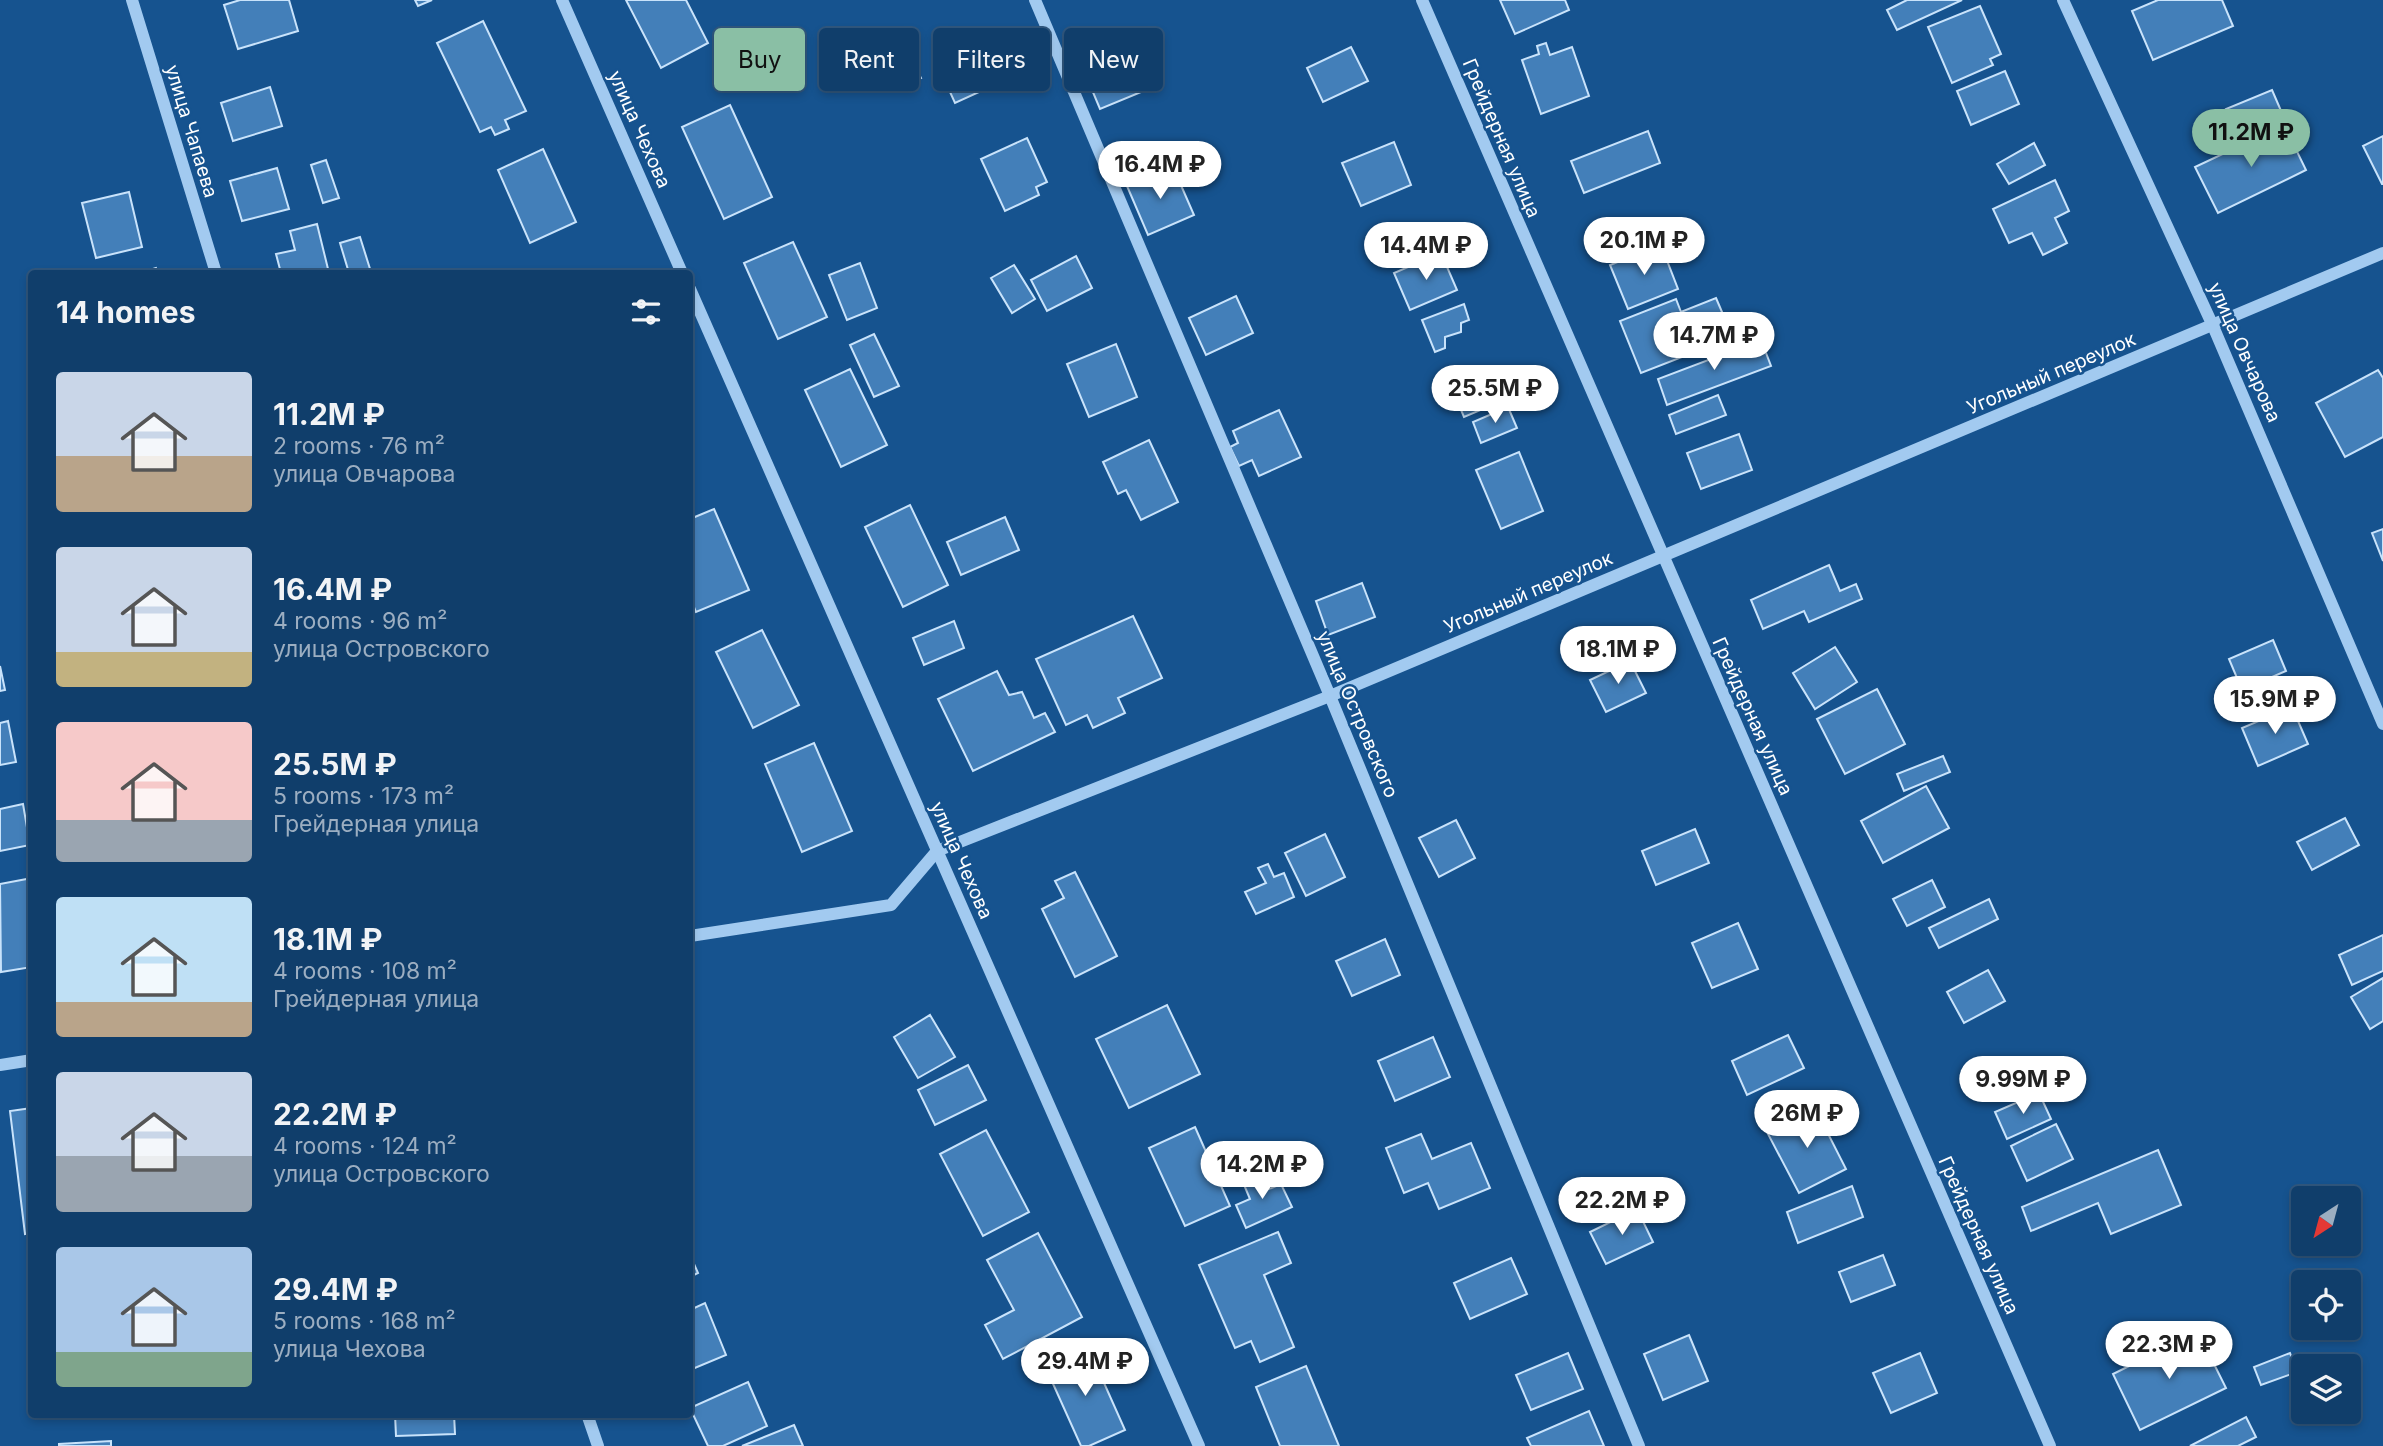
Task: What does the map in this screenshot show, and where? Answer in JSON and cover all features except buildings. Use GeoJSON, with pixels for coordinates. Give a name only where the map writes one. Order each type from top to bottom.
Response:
{"type":"FeatureCollection","features":[{"type":"Feature","properties":{"kind":"street","name":"улица Чапаева"},"geometry":{"type":"LineString","coordinates":[[132,0],[215,270]]}},
{"type":"Feature","properties":{"kind":"street","name":"улица Чехова"},"geometry":{"type":"LineString","coordinates":[[562,0],[681,270]]}},
{"type":"Feature","properties":{"kind":"street","name":"улица Островского"},"geometry":{"type":"LineString","coordinates":[[1035,0],[1330,696],[1639,1446]]}},
{"type":"Feature","properties":{"kind":"street","name":"Грейдерная улица"},"geometry":{"type":"LineString","coordinates":[[1422,0],[2050,1446]]}},
{"type":"Feature","properties":{"kind":"street","name":"улица Овчарова"},"geometry":{"type":"LineString","coordinates":[[2063,0],[2213,326],[2383,724]]}},
{"type":"Feature","properties":{"kind":"street","name":"Угольный переулок"},"geometry":{"type":"LineString","coordinates":[[693,936],[891,905],[937,851],[1330,696],[2383,254]]}},
{"type":"Feature","properties":{"kind":"street","name":"улица Чехова"},"geometry":{"type":"LineString","coordinates":[[693,296],[1199,1446]]}},
{"type":"Feature","properties":{"kind":"street"},"geometry":{"type":"LineString","coordinates":[[0,1065],[28,1060]]}},
{"type":"Feature","properties":{"kind":"street"},"geometry":{"type":"LineString","coordinates":[[588,1418],[598,1446]]}}]}
